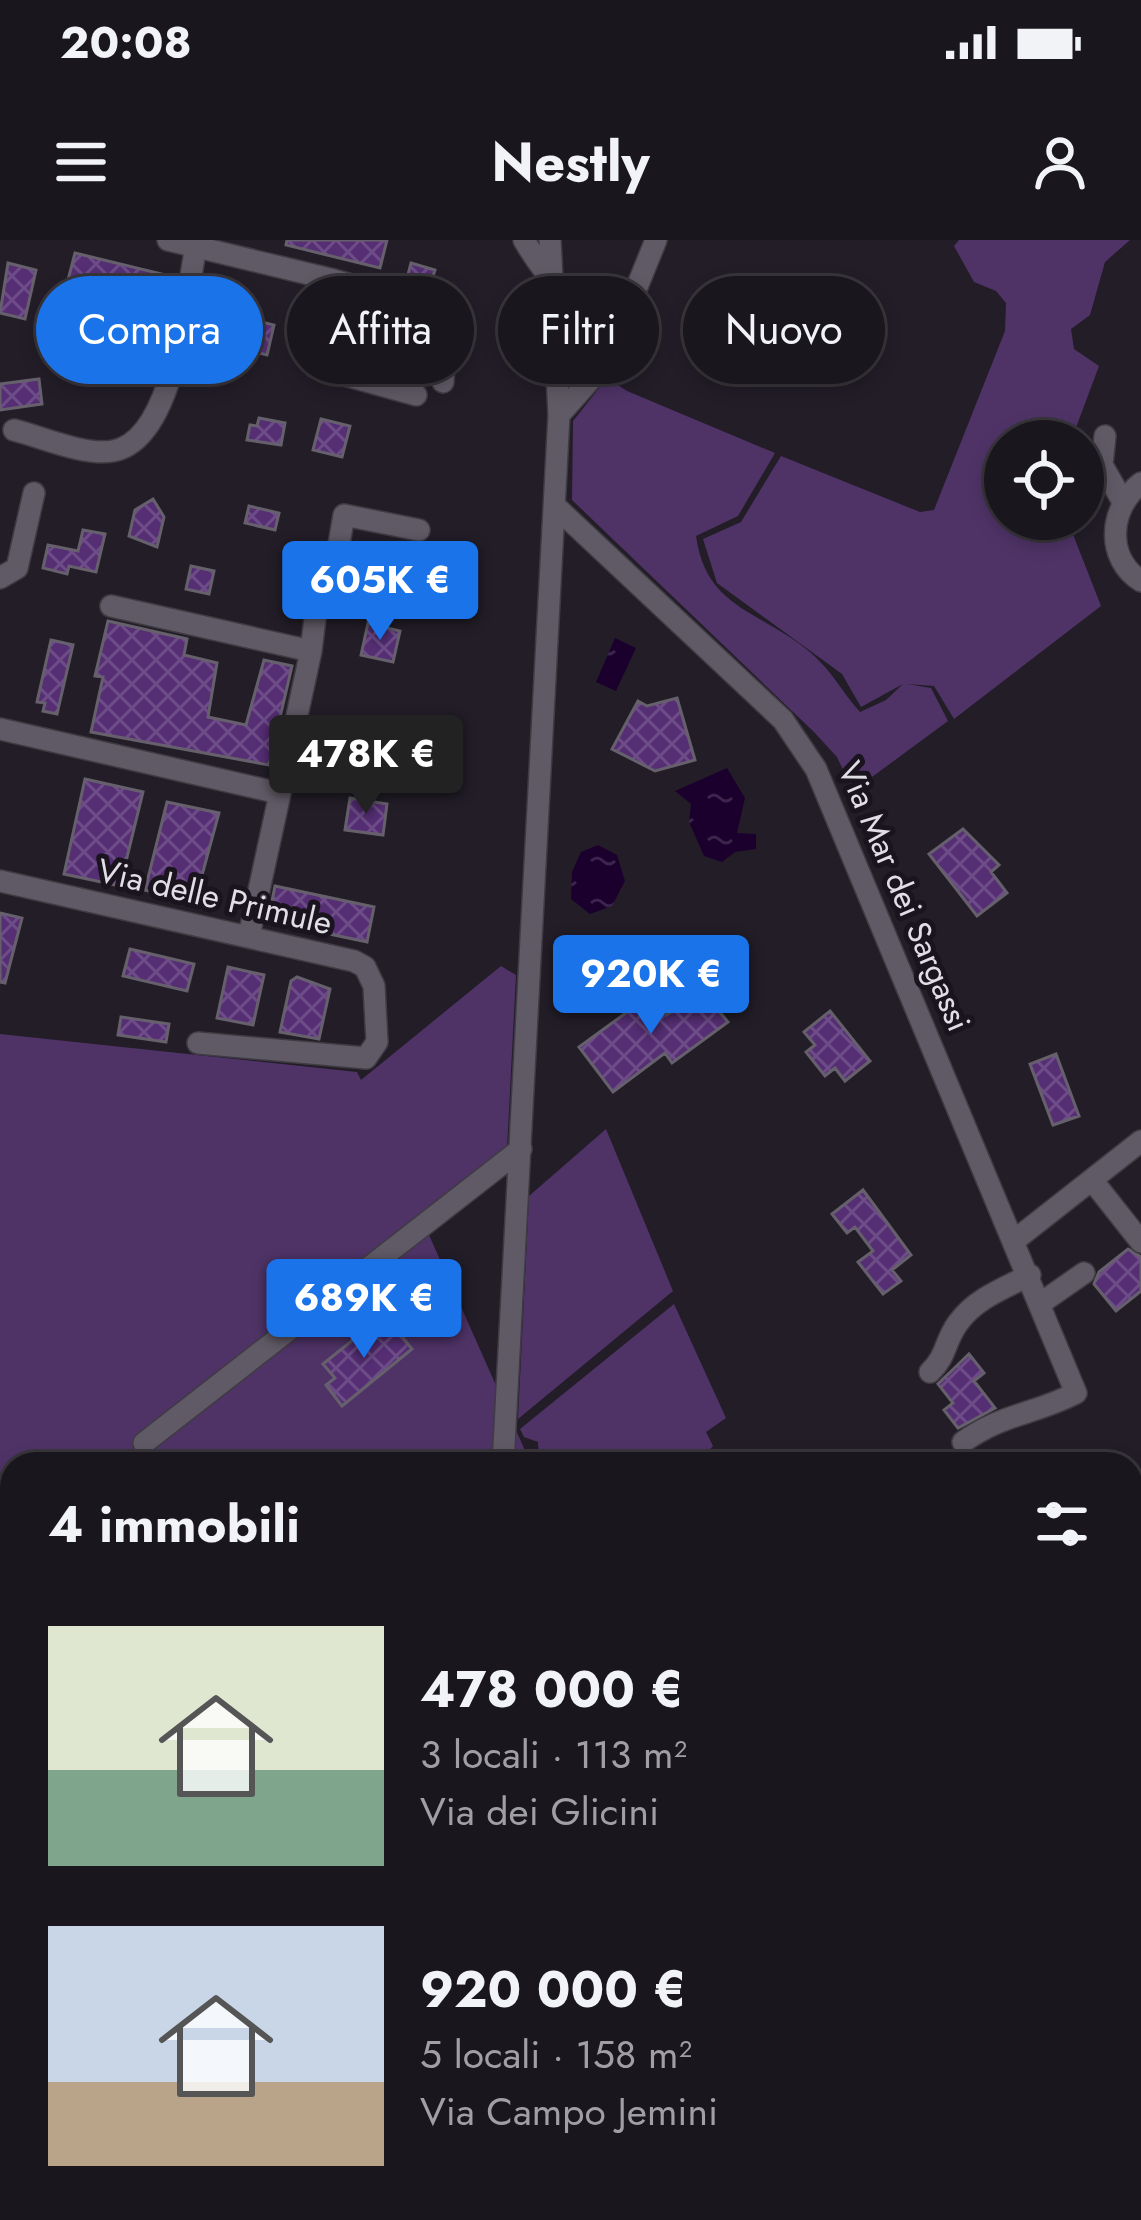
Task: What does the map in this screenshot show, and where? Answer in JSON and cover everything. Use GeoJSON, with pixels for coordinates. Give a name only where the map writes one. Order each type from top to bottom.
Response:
{"type":"FeatureCollection","features":[{"type":"Feature","properties":{"kind":"street"},"geometry":{"type":"LineString","coordinates":[[168,240],[318,276]]}},
{"type":"Feature","properties":{"kind":"street"},"geometry":{"type":"LineString","coordinates":[[524,240],[550,276]]}},
{"type":"Feature","properties":{"kind":"street"},"geometry":{"type":"LineString","coordinates":[[550,240],[553,276]]}},
{"type":"Feature","properties":{"kind":"street"},"geometry":{"type":"LineString","coordinates":[[642,276],[656,240]]}},
{"type":"Feature","properties":{"kind":"street"},"geometry":{"type":"LineString","coordinates":[[14,430],[104,452],[140,437],[164,398],[196,246]]}},
{"type":"Feature","properties":{"kind":"street"},"geometry":{"type":"LineString","coordinates":[[376,384],[416,395]]}},
{"type":"Feature","properties":{"kind":"street"},"geometry":{"type":"LineString","coordinates":[[504,1452],[558,384]]}},
{"type":"Feature","properties":{"kind":"street"},"geometry":{"type":"LineString","coordinates":[[559,415],[589,384]]}},
{"type":"Feature","properties":{"kind":"street"},"geometry":{"type":"LineString","coordinates":[[1106,436],[1102,465],[1123,502]]}},
{"type":"Feature","properties":{"kind":"street"},"geometry":{"type":"LineString","coordinates":[[1141,483],[1123,502],[1114,527],[1121,561],[1141,581]]}},
{"type":"Feature","properties":{"kind":"street"},"geometry":{"type":"LineString","coordinates":[[0,578],[17,568],[34,493]]}},
{"type":"Feature","properties":{"kind":"street","name":"Via Mar dei Sargassi"},"geometry":{"type":"LineString","coordinates":[[555,506],[801,742],[1016,1240],[1076,1393],[1046,1408],[995,1419],[963,1442]]}},
{"type":"Feature","properties":{"kind":"street"},"geometry":{"type":"LineString","coordinates":[[249,936],[311,651],[320,586],[333,579],[344,515],[419,530]]}},
{"type":"Feature","properties":{"kind":"street"},"geometry":{"type":"LineString","coordinates":[[111,606],[311,651]]}},
{"type":"Feature","properties":{"kind":"street"},"geometry":{"type":"LineString","coordinates":[[0,729],[279,794]]}},
{"type":"Feature","properties":{"kind":"street","name":"Via delle Primule"},"geometry":{"type":"LineString","coordinates":[[0,881],[249,936],[364,967],[375,990],[374,1052],[357,1059],[199,1043]]}},
{"type":"Feature","properties":{"kind":"street"},"geometry":{"type":"LineString","coordinates":[[1016,1240],[1141,1142]]}},
{"type":"Feature","properties":{"kind":"street"},"geometry":{"type":"LineString","coordinates":[[144,1442],[521,1149]]}},
{"type":"Feature","properties":{"kind":"street"},"geometry":{"type":"LineString","coordinates":[[1092,1180],[1141,1242]]}},
{"type":"Feature","properties":{"kind":"street"},"geometry":{"type":"LineString","coordinates":[[1041,1303],[1084,1273]]}},
{"type":"Feature","properties":{"kind":"street"},"geometry":{"type":"LineString","coordinates":[[930,1372],[947,1355],[954,1327],[969,1310],[1030,1275]]}},
{"type":"Feature","properties":{"kind":"shaded area"},"geometry":{"type":"Polygon","coordinates":[[[959,240],[1130,240],[1105,262],[1090,315],[1071,329],[1074,349],[1099,366],[1079,420],[984,420],[984,540],[1075,540],[1101,606],[954,719],[934,686],[907,684],[931,688],[948,721],[853,791],[837,757],[814,732],[572,500],[573,421],[602,384],[616,384],[775,453],[738,516],[696,536],[702,561],[724,594],[811,653],[860,712],[886,700],[903,684],[861,707],[842,674],[717,583],[703,539],[741,522],[781,456],[920,512],[934,510],[1005,331],[1006,303],[996,291],[974,282],[954,246],[959,240]]]}},
{"type":"Feature","properties":{"kind":"shaded area"},"geometry":{"type":"Polygon","coordinates":[[[501,966],[516,975],[507,1149],[421,1217],[526,1452],[0,1452],[0,1034],[357,1072],[361,1080],[501,966]]]}},
{"type":"Feature","properties":{"kind":"shaded area"},"geometry":{"type":"Polygon","coordinates":[[[606,1129],[673,1291],[518,1419],[529,1196],[606,1129]]]}},
{"type":"Feature","properties":{"kind":"shaded area"},"geometry":{"type":"Polygon","coordinates":[[[674,1304],[726,1418],[706,1432],[713,1446],[708,1452],[538,1452],[538,1442],[524,1437],[520,1429],[674,1304]]]}},
{"type":"Feature","properties":{"kind":"water"},"geometry":{"type":"Polygon","coordinates":[[[615,638],[636,648],[616,691],[596,682],[615,638]]]}},
{"type":"Feature","properties":{"kind":"water"},"geometry":{"type":"Polygon","coordinates":[[[727,768],[745,798],[737,833],[756,834],[756,849],[735,852],[722,862],[704,856],[689,822],[691,804],[675,791],[727,768]]]}},
{"type":"Feature","properties":{"kind":"water"},"geometry":{"type":"Polygon","coordinates":[[[598,845],[617,855],[625,881],[612,906],[590,914],[571,899],[572,872],[581,852],[598,845]]]}},
{"type":"Feature","properties":{"kind":"building"},"geometry":{"type":"Polygon","coordinates":[[[287,240],[387,240],[380,268],[286,245],[287,240]]]}},
{"type":"Feature","properties":{"kind":"building"},"geometry":{"type":"Polygon","coordinates":[[[75,253],[166,275],[166,276],[69,276],[75,253]]]}},
{"type":"Feature","properties":{"kind":"building"},"geometry":{"type":"Polygon","coordinates":[[[8,263],[36,270],[25,319],[0,313],[8,263]]]}},
{"type":"Feature","properties":{"kind":"building"},"geometry":{"type":"Polygon","coordinates":[[[411,263],[435,270],[433,276],[408,276],[411,263]]]}},
{"type":"Feature","properties":{"kind":"building"},"geometry":{"type":"Polygon","coordinates":[[[263,322],[274,325],[267,355],[263,354],[263,322]]]}},
{"type":"Feature","properties":{"kind":"building"},"geometry":{"type":"Polygon","coordinates":[[[36,379],[42,404],[0,410],[0,384],[36,379]]]}},
{"type":"Feature","properties":{"kind":"building"},"geometry":{"type":"Polygon","coordinates":[[[259,418],[285,423],[281,445],[247,440],[250,425],[257,426],[259,418]]]}},
{"type":"Feature","properties":{"kind":"building"},"geometry":{"type":"Polygon","coordinates":[[[321,419],[350,426],[342,457],[313,450],[321,419]]]}},
{"type":"Feature","properties":{"kind":"building"},"geometry":{"type":"Polygon","coordinates":[[[153,499],[164,517],[157,547],[129,536],[135,510],[153,499]]]}},
{"type":"Feature","properties":{"kind":"building"},"geometry":{"type":"Polygon","coordinates":[[[249,506],[279,513],[275,530],[245,523],[249,506]]]}},
{"type":"Feature","properties":{"kind":"building"},"geometry":{"type":"Polygon","coordinates":[[[83,530],[105,534],[96,572],[69,566],[67,574],[43,568],[48,545],[78,551],[83,530]]]}},
{"type":"Feature","properties":{"kind":"building"},"geometry":{"type":"Polygon","coordinates":[[[354,548],[407,559],[398,602],[383,599],[385,590],[348,582],[354,548]]]}},
{"type":"Feature","properties":{"kind":"building"},"geometry":{"type":"Polygon","coordinates":[[[191,566],[214,571],[209,594],[186,589],[191,566]]]}},
{"type":"Feature","properties":{"kind":"building"},"geometry":{"type":"Polygon","coordinates":[[[108,621],[187,639],[184,655],[217,663],[208,717],[246,725],[264,660],[292,666],[269,765],[91,732],[103,677],[95,676],[108,621]]]}},
{"type":"Feature","properties":{"kind":"building"},"geometry":{"type":"Polygon","coordinates":[[[368,623],[400,631],[393,662],[361,655],[368,623]]]}},
{"type":"Feature","properties":{"kind":"building"},"geometry":{"type":"Polygon","coordinates":[[[51,640],[73,645],[57,714],[43,711],[45,703],[37,702],[51,640]]]}},
{"type":"Feature","properties":{"kind":"building"},"geometry":{"type":"Polygon","coordinates":[[[677,698],[695,760],[655,771],[612,749],[638,701],[647,706],[677,698]]]}},
{"type":"Feature","properties":{"kind":"building"},"geometry":{"type":"Polygon","coordinates":[[[85,779],[143,792],[120,886],[64,874],[85,779]]]}},
{"type":"Feature","properties":{"kind":"building"},"geometry":{"type":"Polygon","coordinates":[[[350,798],[387,804],[383,835],[345,830],[350,798]]]}},
{"type":"Feature","properties":{"kind":"building"},"geometry":{"type":"Polygon","coordinates":[[[167,802],[219,813],[195,901],[145,890],[167,802]]]}},
{"type":"Feature","properties":{"kind":"building"},"geometry":{"type":"Polygon","coordinates":[[[963,829],[999,865],[991,872],[1007,893],[977,916],[929,854],[963,829]]]}},
{"type":"Feature","properties":{"kind":"building"},"geometry":{"type":"Polygon","coordinates":[[[275,886],[374,907],[367,942],[268,921],[275,886]]]}},
{"type":"Feature","properties":{"kind":"building"},"geometry":{"type":"Polygon","coordinates":[[[0,913],[22,918],[5,983],[0,982],[0,913]]]}},
{"type":"Feature","properties":{"kind":"building"},"geometry":{"type":"Polygon","coordinates":[[[130,949],[194,964],[187,991],[123,976],[130,949]]]}},
{"type":"Feature","properties":{"kind":"building"},"geometry":{"type":"Polygon","coordinates":[[[228,967],[264,975],[253,1025],[217,1018],[228,967]]]}},
{"type":"Feature","properties":{"kind":"building"},"geometry":{"type":"Polygon","coordinates":[[[297,977],[330,989],[319,1039],[280,1032],[291,981],[297,977]]]}},
{"type":"Feature","properties":{"kind":"building"},"geometry":{"type":"Polygon","coordinates":[[[701,990],[728,1022],[672,1063],[665,1053],[613,1092],[579,1047],[652,994],[667,1015],[701,990]]]}},
{"type":"Feature","properties":{"kind":"building"},"geometry":{"type":"Polygon","coordinates":[[[830,1011],[870,1061],[845,1081],[835,1068],[825,1076],[806,1052],[815,1045],[804,1032],[830,1011]]]}},
{"type":"Feature","properties":{"kind":"building"},"geometry":{"type":"Polygon","coordinates":[[[121,1017],[169,1024],[166,1042],[118,1035],[121,1017]]]}},
{"type":"Feature","properties":{"kind":"building"},"geometry":{"type":"Polygon","coordinates":[[[1056,1054],[1079,1116],[1053,1125],[1030,1064],[1056,1054]]]}},
{"type":"Feature","properties":{"kind":"building"},"geometry":{"type":"Polygon","coordinates":[[[863,1190],[911,1255],[892,1270],[901,1281],[883,1294],[858,1262],[873,1251],[855,1227],[847,1233],[832,1214],[863,1190]]]}},
{"type":"Feature","properties":{"kind":"building"},"geometry":{"type":"Polygon","coordinates":[[[1128,1249],[1141,1257],[1141,1291],[1116,1311],[1094,1284],[1099,1272],[1128,1249]]]}},
{"type":"Feature","properties":{"kind":"building"},"geometry":{"type":"Polygon","coordinates":[[[375,1322],[385,1334],[394,1326],[412,1349],[342,1406],[326,1385],[335,1378],[323,1364],[375,1322]]]}},
{"type":"Feature","properties":{"kind":"building"},"geometry":{"type":"Polygon","coordinates":[[[969,1354],[984,1373],[974,1381],[995,1408],[958,1428],[944,1410],[953,1403],[938,1384],[969,1354]]]}}]}
